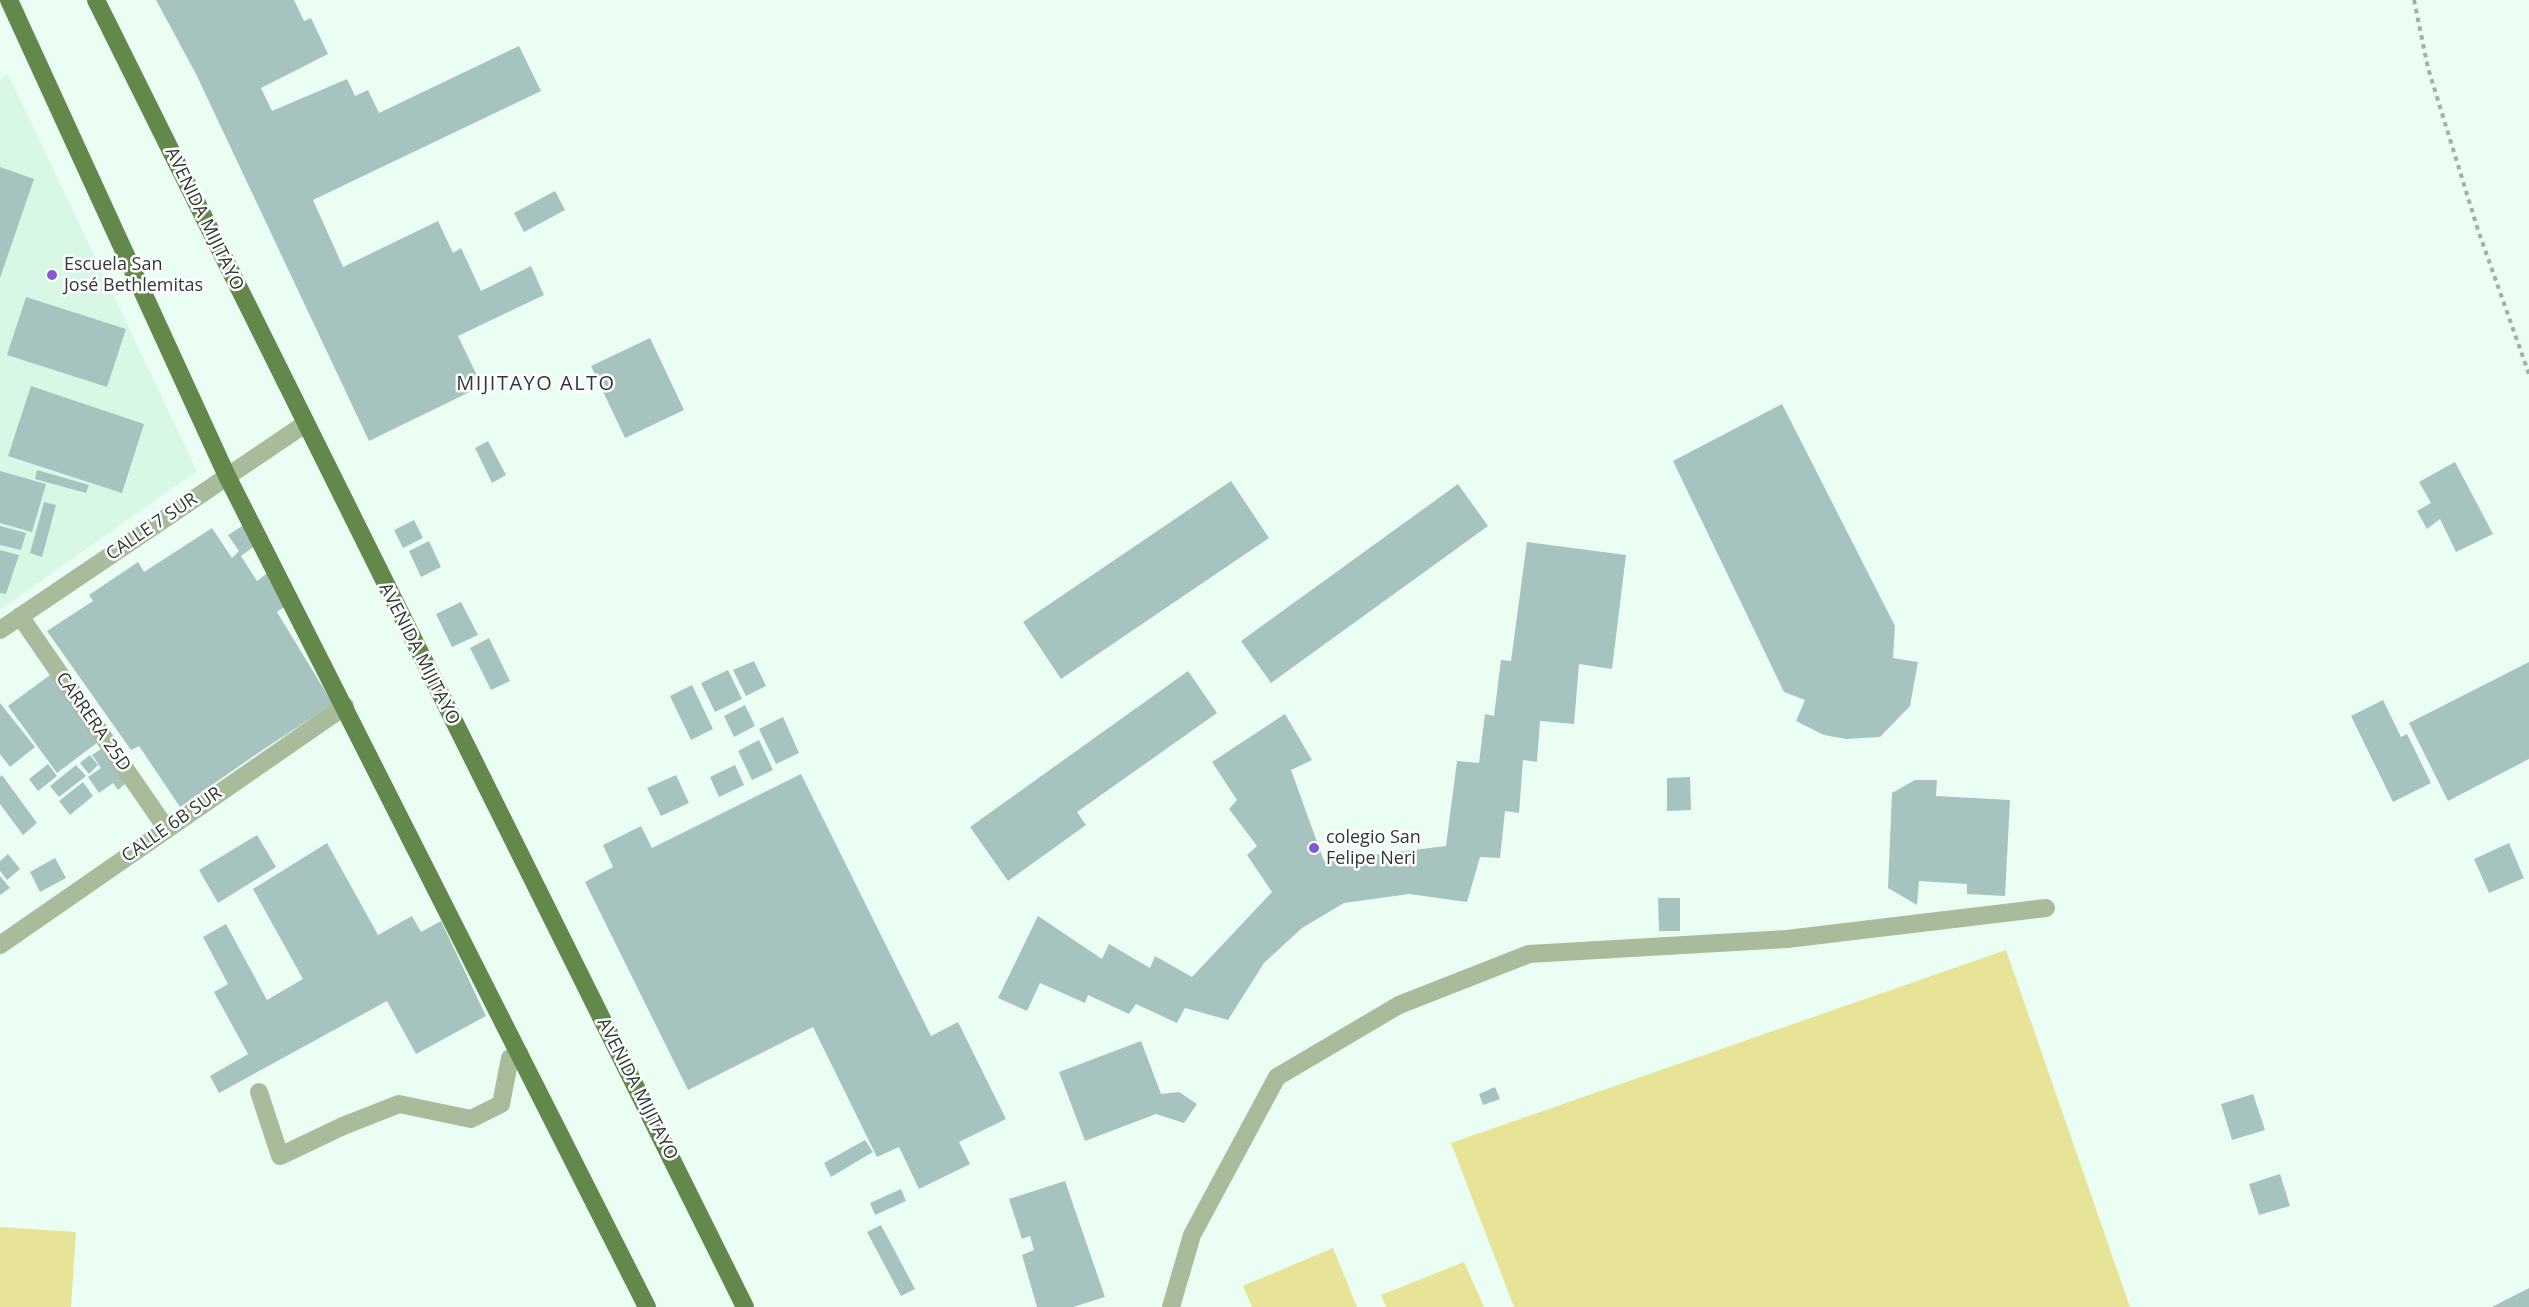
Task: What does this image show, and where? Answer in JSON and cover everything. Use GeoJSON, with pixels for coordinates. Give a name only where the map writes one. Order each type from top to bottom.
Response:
{"type":"FeatureCollection","features":[{"type":"Feature","properties":{"kind":"main road"},"geometry":{"type":"LineString","coordinates":[[9,0],[227,476],[647,1307]]}},
{"type":"Feature","properties":{"kind":"main road","name":"AVENIDA MIJITAYO"},"geometry":{"type":"LineString","coordinates":[[96,0],[745,1307]]}},
{"type":"Feature","properties":{"kind":"street","name":"CALLE 7 SUR"},"geometry":{"type":"LineString","coordinates":[[0,630],[305,424]]}},
{"type":"Feature","properties":{"kind":"street","name":"CARRERA 25D"},"geometry":{"type":"LineString","coordinates":[[20,616],[166,828]]}},
{"type":"Feature","properties":{"kind":"street","name":"CALLE 6B SUR"},"geometry":{"type":"LineString","coordinates":[[0,945],[345,706]]}},
{"type":"Feature","properties":{"kind":"street"},"geometry":{"type":"LineString","coordinates":[[1171,1307],[1192,1235],[1276,1077],[1399,1005],[1529,954],[1787,939],[2046,908]]}},
{"type":"Feature","properties":{"kind":"street"},"geometry":{"type":"LineString","coordinates":[[259,1092],[280,1156],[342,1126],[399,1104],[471,1119],[501,1104],[510,1058],[519,1053]]}},
{"type":"Feature","properties":{"kind":"path"},"geometry":{"type":"LineString","coordinates":[[2414,0],[2428,68],[2464,187],[2529,374]]}},
{"type":"Feature","properties":{"kind":"shaded area","name":"Escuela San José Bethlemitas"},"geometry":{"type":"Polygon","coordinates":[[[8,74],[197,471],[0,610],[0,79],[8,74]]]}},
{"type":"Feature","properties":{"kind":"shaded area"},"geometry":{"type":"Polygon","coordinates":[[[2006,950],[2130,1307],[1514,1307],[1451,1143],[2006,950]]]}},
{"type":"Feature","properties":{"kind":"shaded area"},"geometry":{"type":"Polygon","coordinates":[[[0,1227],[76,1232],[71,1307],[0,1307],[0,1227]]]}},
{"type":"Feature","properties":{"kind":"shaded area"},"geometry":{"type":"Polygon","coordinates":[[[1333,1248],[1357,1307],[1252,1307],[1243,1286],[1333,1248]]]}},
{"type":"Feature","properties":{"kind":"shaded area"},"geometry":{"type":"Polygon","coordinates":[[[1464,1262],[1484,1307],[1386,1307],[1381,1295],[1464,1262]]]}},
{"type":"Feature","properties":{"kind":"building"},"geometry":{"type":"Polygon","coordinates":[[[156,0],[294,0],[304,21],[311,18],[328,54],[261,88],[272,111],[347,79],[355,96],[368,90],[379,113],[519,46],[541,91],[313,200],[343,267],[438,221],[453,253],[461,248],[481,291],[531,266],[544,295],[458,336],[482,386],[369,441],[196,74],[156,0]]]}},
{"type":"Feature","properties":{"kind":"building"},"geometry":{"type":"Polygon","coordinates":[[[0,167],[34,179],[0,278],[0,167]]]}},
{"type":"Feature","properties":{"kind":"building"},"geometry":{"type":"Polygon","coordinates":[[[555,191],[565,210],[524,232],[514,213],[555,191]]]}},
{"type":"Feature","properties":{"kind":"building"},"geometry":{"type":"Polygon","coordinates":[[[26,297],[126,329],[107,387],[7,355],[26,297]]]}},
{"type":"Feature","properties":{"kind":"building"},"geometry":{"type":"Polygon","coordinates":[[[650,338],[684,410],[625,438],[591,366],[650,338]]]}},
{"type":"Feature","properties":{"kind":"building"},"geometry":{"type":"Polygon","coordinates":[[[31,386],[144,424],[122,493],[8,456],[31,386]]]}},
{"type":"Feature","properties":{"kind":"building"},"geometry":{"type":"Polygon","coordinates":[[[1782,404],[1895,626],[1893,658],[1918,662],[1910,706],[1880,737],[1846,739],[1824,735],[1796,721],[1805,700],[1784,692],[1673,461],[1782,404]]]}},
{"type":"Feature","properties":{"kind":"building"},"geometry":{"type":"Polygon","coordinates":[[[488,441],[506,475],[492,483],[475,448],[488,441]]]}},
{"type":"Feature","properties":{"kind":"building"},"geometry":{"type":"Polygon","coordinates":[[[2455,462],[2493,534],[2456,552],[2440,519],[2427,529],[2417,511],[2431,503],[2419,482],[2455,462]]]}},
{"type":"Feature","properties":{"kind":"building"},"geometry":{"type":"Polygon","coordinates":[[[37,470],[89,485],[86,493],[35,479],[37,470]]]}},
{"type":"Feature","properties":{"kind":"building"},"geometry":{"type":"Polygon","coordinates":[[[0,471],[46,484],[32,532],[0,523],[0,471]]]}},
{"type":"Feature","properties":{"kind":"building"},"geometry":{"type":"Polygon","coordinates":[[[1231,481],[1269,538],[1061,679],[1023,622],[1231,481]]]}},
{"type":"Feature","properties":{"kind":"building"},"geometry":{"type":"Polygon","coordinates":[[[1458,484],[1488,526],[1271,683],[1241,641],[1458,484]]]}},
{"type":"Feature","properties":{"kind":"building"},"geometry":{"type":"Polygon","coordinates":[[[44,502],[56,505],[42,557],[30,553],[44,502]]]}},
{"type":"Feature","properties":{"kind":"building"},"geometry":{"type":"Polygon","coordinates":[[[414,520],[423,538],[403,548],[394,530],[414,520]]]}},
{"type":"Feature","properties":{"kind":"building"},"geometry":{"type":"Polygon","coordinates":[[[247,523],[260,542],[241,556],[257,581],[270,571],[290,603],[277,612],[333,704],[180,807],[139,746],[131,750],[47,631],[93,601],[89,595],[138,562],[144,572],[212,528],[232,558],[239,551],[228,535],[247,523]]]}},
{"type":"Feature","properties":{"kind":"building"},"geometry":{"type":"Polygon","coordinates":[[[0,526],[26,533],[21,550],[0,545],[0,526]]]}},
{"type":"Feature","properties":{"kind":"building"},"geometry":{"type":"Polygon","coordinates":[[[429,541],[441,567],[421,577],[409,551],[429,541]]]}},
{"type":"Feature","properties":{"kind":"building"},"geometry":{"type":"Polygon","coordinates":[[[1527,542],[1626,555],[1612,669],[1579,664],[1574,724],[1540,721],[1537,762],[1523,760],[1519,813],[1505,811],[1500,858],[1480,857],[1467,902],[1409,894],[1344,903],[1302,928],[1264,963],[1228,1020],[1185,1008],[1177,1023],[1136,1004],[1129,1014],[1088,995],[1085,1003],[1040,983],[1027,1011],[998,998],[1038,916],[1102,959],[1109,944],[1150,968],[1155,956],[1192,977],[1272,892],[1247,855],[1257,846],[1229,809],[1237,800],[1212,762],[1285,714],[1312,760],[1291,770],[1324,861],[1446,846],[1457,761],[1479,763],[1485,714],[1494,716],[1501,660],[1511,661],[1527,542]]]}},
{"type":"Feature","properties":{"kind":"building"},"geometry":{"type":"Polygon","coordinates":[[[0,550],[19,555],[6,594],[0,593],[0,550]]]}},
{"type":"Feature","properties":{"kind":"building"},"geometry":{"type":"Polygon","coordinates":[[[461,602],[478,635],[452,647],[436,614],[461,602]]]}},
{"type":"Feature","properties":{"kind":"building"},"geometry":{"type":"Polygon","coordinates":[[[489,638],[510,681],[491,690],[470,648],[489,638]]]}},
{"type":"Feature","properties":{"kind":"building"},"geometry":{"type":"Polygon","coordinates":[[[754,661],[766,686],[746,696],[733,670],[754,661]]]}},
{"type":"Feature","properties":{"kind":"building"},"geometry":{"type":"Polygon","coordinates":[[[2529,662],[2529,759],[2448,801],[2409,723],[2529,662]]]}},
{"type":"Feature","properties":{"kind":"building"},"geometry":{"type":"Polygon","coordinates":[[[728,670],[742,699],[715,712],[701,683],[728,670]]]}},
{"type":"Feature","properties":{"kind":"building"},"geometry":{"type":"Polygon","coordinates":[[[1188,671],[1217,713],[1077,812],[1086,825],[1008,881],[970,827],[1188,671]]]}},
{"type":"Feature","properties":{"kind":"building"},"geometry":{"type":"Polygon","coordinates":[[[54,672],[102,739],[57,773],[8,706],[54,672]]]}},
{"type":"Feature","properties":{"kind":"building"},"geometry":{"type":"Polygon","coordinates":[[[692,685],[713,729],[691,740],[670,696],[692,685]]]}},
{"type":"Feature","properties":{"kind":"building"},"geometry":{"type":"Polygon","coordinates":[[[2383,700],[2401,737],[2407,734],[2431,783],[2393,802],[2351,716],[2383,700]]]}},
{"type":"Feature","properties":{"kind":"building"},"geometry":{"type":"Polygon","coordinates":[[[0,703],[35,747],[10,767],[0,754],[0,703]]]}},
{"type":"Feature","properties":{"kind":"building"},"geometry":{"type":"Polygon","coordinates":[[[745,705],[755,726],[734,737],[724,716],[745,705]]]}},
{"type":"Feature","properties":{"kind":"building"},"geometry":{"type":"Polygon","coordinates":[[[783,717],[799,753],[776,764],[759,729],[783,717]]]}},
{"type":"Feature","properties":{"kind":"building"},"geometry":{"type":"Polygon","coordinates":[[[759,740],[773,770],[752,780],[738,751],[759,740]]]}},
{"type":"Feature","properties":{"kind":"building"},"geometry":{"type":"Polygon","coordinates":[[[107,745],[130,780],[118,790],[113,783],[99,793],[88,777],[101,768],[92,755],[107,745]]]}},
{"type":"Feature","properties":{"kind":"building"},"geometry":{"type":"Polygon","coordinates":[[[90,755],[98,765],[89,774],[80,763],[90,755]]]}},
{"type":"Feature","properties":{"kind":"building"},"geometry":{"type":"Polygon","coordinates":[[[48,764],[57,776],[38,791],[29,779],[48,764]]]}},
{"type":"Feature","properties":{"kind":"building"},"geometry":{"type":"Polygon","coordinates":[[[76,765],[86,776],[59,797],[50,786],[76,765]]]}},
{"type":"Feature","properties":{"kind":"building"},"geometry":{"type":"Polygon","coordinates":[[[735,765],[744,785],[719,797],[710,777],[735,765]]]}},
{"type":"Feature","properties":{"kind":"building"},"geometry":{"type":"Polygon","coordinates":[[[801,774],[931,1036],[958,1022],[1006,1119],[959,1142],[970,1164],[919,1189],[899,1147],[877,1157],[813,1027],[688,1090],[585,882],[613,867],[603,845],[641,826],[652,848],[801,774]]]}},
{"type":"Feature","properties":{"kind":"building"},"geometry":{"type":"Polygon","coordinates":[[[2,775],[37,823],[23,835],[0,804],[0,777],[2,775]]]}},
{"type":"Feature","properties":{"kind":"building"},"geometry":{"type":"Polygon","coordinates":[[[676,775],[689,803],[661,816],[647,788],[676,775]]]}},
{"type":"Feature","properties":{"kind":"building"},"geometry":{"type":"Polygon","coordinates":[[[1690,777],[1691,810],[1667,811],[1667,778],[1690,777]]]}},
{"type":"Feature","properties":{"kind":"building"},"geometry":{"type":"Polygon","coordinates":[[[1915,780],[1937,780],[1936,796],[2010,800],[2005,896],[1967,894],[1967,884],[1919,881],[1917,905],[1888,888],[1892,793],[1915,780]]]}},
{"type":"Feature","properties":{"kind":"building"},"geometry":{"type":"Polygon","coordinates":[[[83,782],[93,796],[70,815],[59,801],[83,782]]]}},
{"type":"Feature","properties":{"kind":"building"},"geometry":{"type":"Polygon","coordinates":[[[257,835],[276,867],[218,903],[199,870],[257,835]]]}},
{"type":"Feature","properties":{"kind":"building"},"geometry":{"type":"Polygon","coordinates":[[[327,843],[378,935],[412,916],[421,932],[441,921],[486,1016],[416,1054],[387,1001],[219,1093],[210,1076],[248,1054],[214,992],[228,984],[203,937],[226,924],[267,1000],[303,979],[253,889],[327,843]]]}},
{"type":"Feature","properties":{"kind":"building"},"geometry":{"type":"Polygon","coordinates":[[[2509,843],[2524,878],[2489,893],[2474,859],[2509,843]]]}},
{"type":"Feature","properties":{"kind":"building"},"geometry":{"type":"Polygon","coordinates":[[[8,854],[20,869],[7,880],[0,871],[0,861],[8,854]]]}},
{"type":"Feature","properties":{"kind":"building"},"geometry":{"type":"Polygon","coordinates":[[[55,858],[66,878],[40,892],[30,872],[55,858]]]}},
{"type":"Feature","properties":{"kind":"building"},"geometry":{"type":"Polygon","coordinates":[[[0,876],[10,888],[0,895],[0,876]]]}},
{"type":"Feature","properties":{"kind":"building"},"geometry":{"type":"Polygon","coordinates":[[[1658,898],[1680,898],[1680,931],[1659,931],[1658,898]]]}},
{"type":"Feature","properties":{"kind":"building"},"geometry":{"type":"Polygon","coordinates":[[[1141,1041],[1161,1094],[1179,1092],[1197,1104],[1184,1123],[1156,1114],[1085,1141],[1059,1072],[1141,1041]]]}},
{"type":"Feature","properties":{"kind":"building"},"geometry":{"type":"Polygon","coordinates":[[[1495,1087],[1500,1099],[1483,1105],[1479,1094],[1495,1087]]]}},
{"type":"Feature","properties":{"kind":"building"},"geometry":{"type":"Polygon","coordinates":[[[2253,1094],[2265,1130],[2232,1140],[2221,1104],[2253,1094]]]}},
{"type":"Feature","properties":{"kind":"building"},"geometry":{"type":"Polygon","coordinates":[[[865,1140],[873,1152],[831,1177],[824,1163],[865,1140]]]}},
{"type":"Feature","properties":{"kind":"building"},"geometry":{"type":"Polygon","coordinates":[[[2280,1174],[2290,1206],[2259,1215],[2249,1184],[2280,1174]]]}},
{"type":"Feature","properties":{"kind":"building"},"geometry":{"type":"Polygon","coordinates":[[[1065,1181],[1105,1297],[1073,1307],[1037,1307],[1022,1255],[1034,1250],[1030,1236],[1022,1239],[1009,1199],[1065,1181]]]}},
{"type":"Feature","properties":{"kind":"building"},"geometry":{"type":"Polygon","coordinates":[[[901,1189],[906,1201],[875,1215],[870,1203],[901,1189]]]}},
{"type":"Feature","properties":{"kind":"building"},"geometry":{"type":"Polygon","coordinates":[[[881,1225],[915,1289],[901,1296],[867,1232],[881,1225]]]}},
{"type":"Feature","properties":{"kind":"building"},"geometry":{"type":"Polygon","coordinates":[[[2529,1288],[2529,1307],[2492,1307],[2529,1288]]]}},
{"type":"Feature","properties":{"kind":"place","name":"Escuela San José Bethlemitas"},"geometry":{"type":"Point","coordinates":[52,275]}},
{"type":"Feature","properties":{"kind":"place","name":"colegio San Felipe Neri"},"geometry":{"type":"Point","coordinates":[1314,848]}},
{"type":"Feature","properties":{"kind":"district","name":"MIJITAYO ALTO"},"geometry":{"type":"Point","coordinates":[536,384]}}]}
